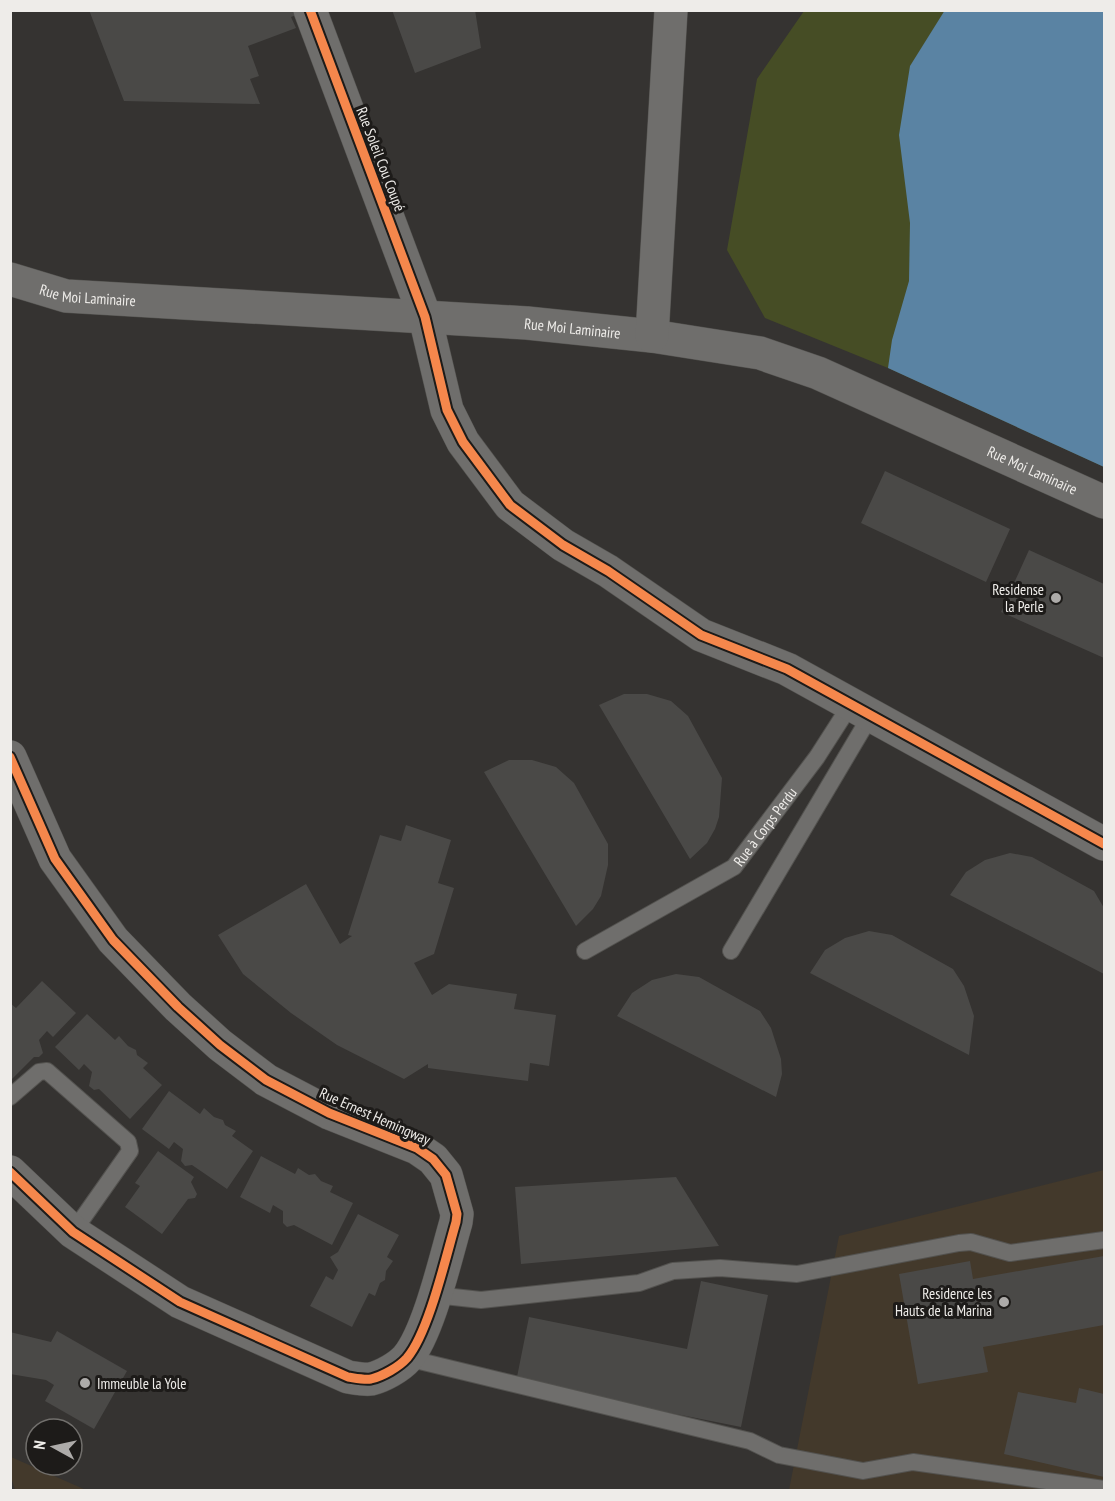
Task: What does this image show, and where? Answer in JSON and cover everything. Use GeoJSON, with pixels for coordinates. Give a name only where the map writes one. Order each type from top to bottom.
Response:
{"type":"FeatureCollection","features":[{"type":"Feature","properties":{"kind":"street","name":"Rue Soleil Cou Coupé"},"geometry":{"type":"LineString","coordinates":[[310,10],[425,317],[447,410],[463,442],[510,505],[562,545],[608,571],[701,634],[781,666],[1104,844]]}},
{"type":"Feature","properties":{"kind":"street"},"geometry":{"type":"LineString","coordinates":[[652,336],[671,10]]}},
{"type":"Feature","properties":{"kind":"street","name":"Rue Moi Laminaire"},"geometry":{"type":"LineString","coordinates":[[10,279],[66,296],[526,323],[652,336],[760,353],[818,373],[1104,502]]}},
{"type":"Feature","properties":{"kind":"street","name":"Rue Ernest Hemingway"},"geometry":{"type":"LineString","coordinates":[[10,758],[55,859],[113,940],[178,1007],[220,1045],[266,1080],[329,1113],[417,1148],[433,1159],[446,1175],[457,1214],[456,1222],[435,1295],[418,1338],[407,1358]]}},
{"type":"Feature","properties":{"kind":"street"},"geometry":{"type":"LineString","coordinates":[[10,1172],[73,1232],[180,1302],[348,1377],[370,1379],[391,1370],[407,1358]]}},
{"type":"Feature","properties":{"kind":"lane","name":"Rue à Corps Perdu"},"geometry":{"type":"LineString","coordinates":[[731,951],[861,710]]}},
{"type":"Feature","properties":{"kind":"lane","name":"Rue à Corps Perdu"},"geometry":{"type":"LineString","coordinates":[[585,951],[734,867],[817,757],[861,710]]}},
{"type":"Feature","properties":{"kind":"lane"},"geometry":{"type":"LineString","coordinates":[[10,1097],[39,1072],[47,1071],[128,1142],[130,1151],[120,1169],[73,1232]]}},
{"type":"Feature","properties":{"kind":"lane"},"geometry":{"type":"LineString","coordinates":[[435,1295],[481,1300],[639,1283],[672,1271],[720,1268],[797,1274],[971,1242],[1010,1253],[1104,1240]]}},
{"type":"Feature","properties":{"kind":"lane"},"geometry":{"type":"LineString","coordinates":[[407,1358],[750,1441],[779,1455],[863,1471],[913,1462],[1104,1489]]}},
{"type":"Feature","properties":{"kind":"shaded area"},"geometry":{"type":"Polygon","coordinates":[[[1104,1170],[1104,1490],[789,1490],[839,1236],[1104,1170]]]}},
{"type":"Feature","properties":{"kind":"shaded area"},"geometry":{"type":"Polygon","coordinates":[[[11,1457],[24,1463],[24,1477],[56,1477],[86,1490],[15,1490],[11,1477],[11,1457]]]}},
{"type":"Feature","properties":{"kind":"green space"},"geometry":{"type":"Polygon","coordinates":[[[804,11],[1104,11],[1104,467],[888,368],[765,318],[727,250],[757,79],[804,11]]]}},
{"type":"Feature","properties":{"kind":"water"},"geometry":{"type":"Polygon","coordinates":[[[945,10],[1104,11],[1104,467],[888,368],[892,340],[909,281],[910,223],[899,135],[910,66],[945,10]]]}},
{"type":"Feature","properties":{"kind":"building"},"geometry":{"type":"Polygon","coordinates":[[[89,10],[298,10],[299,14],[291,17],[296,28],[248,46],[259,76],[250,79],[260,104],[124,101],[89,10]]]}},
{"type":"Feature","properties":{"kind":"building"},"geometry":{"type":"Polygon","coordinates":[[[392,10],[475,10],[481,48],[415,73],[392,10]]]}},
{"type":"Feature","properties":{"kind":"building"},"geometry":{"type":"Polygon","coordinates":[[[885,471],[1010,529],[986,582],[861,523],[885,471]]]}},
{"type":"Feature","properties":{"kind":"building","name":"Residense la Perle"},"geometry":{"type":"Polygon","coordinates":[[[1029,550],[1104,584],[1104,658],[1001,612],[1029,550]]]}},
{"type":"Feature","properties":{"kind":"building"},"geometry":{"type":"Polygon","coordinates":[[[624,694],[647,694],[671,701],[688,716],[722,778],[719,817],[715,829],[707,843],[690,859],[599,705],[624,694]]]}},
{"type":"Feature","properties":{"kind":"building"},"geometry":{"type":"Polygon","coordinates":[[[509,760],[532,760],[556,767],[574,783],[608,844],[608,865],[601,896],[593,909],[576,926],[484,772],[509,760]]]}},
{"type":"Feature","properties":{"kind":"building"},"geometry":{"type":"Polygon","coordinates":[[[406,825],[451,840],[438,883],[454,888],[434,954],[414,963],[432,995],[449,984],[517,994],[514,1009],[556,1015],[549,1066],[530,1063],[528,1081],[428,1068],[428,1064],[404,1079],[337,1045],[291,1013],[243,974],[218,935],[306,884],[340,944],[352,936],[348,935],[380,835],[401,841],[406,825]]]}},
{"type":"Feature","properties":{"kind":"building"},"geometry":{"type":"Polygon","coordinates":[[[1010,853],[1032,857],[1094,891],[1104,908],[1104,974],[950,895],[966,872],[985,860],[1010,853]]]}},
{"type":"Feature","properties":{"kind":"building"},"geometry":{"type":"Polygon","coordinates":[[[869,931],[892,935],[953,969],[964,986],[974,1016],[969,1055],[810,973],[825,950],[845,938],[869,931]]]}},
{"type":"Feature","properties":{"kind":"building"},"geometry":{"type":"Polygon","coordinates":[[[676,974],[699,977],[760,1011],[771,1028],[781,1059],[782,1074],[776,1097],[617,1016],[632,993],[652,980],[676,974]]]}},
{"type":"Feature","properties":{"kind":"building"},"geometry":{"type":"Polygon","coordinates":[[[42,981],[76,1013],[53,1037],[47,1031],[39,1040],[43,1053],[39,1057],[34,1057],[10,1081],[10,1003],[16,1008],[42,981]]]}},
{"type":"Feature","properties":{"kind":"building"},"geometry":{"type":"Polygon","coordinates":[[[87,1014],[115,1040],[119,1036],[128,1046],[136,1050],[137,1055],[148,1063],[143,1068],[162,1085],[130,1119],[99,1089],[94,1090],[89,1086],[92,1072],[84,1064],[79,1070],[55,1047],[87,1014]]]}},
{"type":"Feature","properties":{"kind":"building"},"geometry":{"type":"Polygon","coordinates":[[[169,1091],[200,1114],[204,1108],[214,1117],[223,1120],[225,1125],[236,1131],[232,1136],[253,1151],[227,1189],[192,1165],[185,1166],[181,1161],[183,1149],[174,1142],[169,1149],[142,1129],[169,1091]]]}},
{"type":"Feature","properties":{"kind":"building"},"geometry":{"type":"Polygon","coordinates":[[[158,1151],[194,1177],[191,1182],[197,1194],[195,1198],[188,1199],[162,1234],[125,1207],[140,1186],[135,1183],[158,1151]]]}},
{"type":"Feature","properties":{"kind":"building"},"geometry":{"type":"Polygon","coordinates":[[[261,1156],[295,1174],[298,1168],[309,1175],[315,1174],[321,1181],[333,1186],[330,1192],[353,1203],[332,1245],[294,1225],[287,1227],[283,1223],[283,1211],[273,1205],[270,1213],[240,1197],[261,1156]]]}},
{"type":"Feature","properties":{"kind":"building"},"geometry":{"type":"Polygon","coordinates":[[[676,1177],[719,1246],[521,1264],[515,1187],[676,1177]]]}},
{"type":"Feature","properties":{"kind":"building"},"geometry":{"type":"Polygon","coordinates":[[[358,1214],[399,1235],[387,1257],[393,1261],[386,1271],[385,1280],[380,1283],[375,1296],[369,1293],[352,1327],[310,1306],[326,1276],[333,1280],[338,1270],[330,1257],[338,1252],[358,1214]]]}},
{"type":"Feature","properties":{"kind":"building","name":"Residence les Hauts de la Marina"},"geometry":{"type":"Polygon","coordinates":[[[1104,1256],[1104,1325],[983,1347],[988,1372],[918,1384],[899,1274],[970,1261],[973,1279],[1104,1256]]]}},
{"type":"Feature","properties":{"kind":"building"},"geometry":{"type":"Polygon","coordinates":[[[701,1281],[768,1295],[741,1427],[516,1382],[529,1317],[687,1349],[701,1281]]]}},
{"type":"Feature","properties":{"kind":"building","name":"Immeuble la Yole"},"geometry":{"type":"Polygon","coordinates":[[[57,1331],[127,1371],[94,1429],[84,1423],[84,1417],[73,1417],[45,1401],[54,1385],[46,1380],[10,1374],[10,1332],[51,1342],[57,1331]]]}},
{"type":"Feature","properties":{"kind":"building"},"geometry":{"type":"Polygon","coordinates":[[[1079,1388],[1104,1394],[1104,1477],[1004,1454],[1018,1392],[1076,1403],[1079,1388]]]}},
{"type":"Feature","properties":{"kind":"cycle path"},"geometry":{"type":"LineString","coordinates":[[310,10],[425,317],[447,410],[463,442],[510,505],[563,545],[608,571],[701,635],[787,669],[1104,844]]}},
{"type":"Feature","properties":{"kind":"cycle path"},"geometry":{"type":"LineString","coordinates":[[10,757],[55,859],[113,940],[178,1007],[220,1045],[266,1080],[329,1113],[417,1148],[433,1159],[446,1175],[457,1214],[430,1313],[415,1346],[407,1358],[395,1368],[376,1378],[362,1379],[348,1377],[180,1302],[73,1232],[10,1172]]}},
{"type":"Feature","properties":{"kind":"place","name":"Residense la Perle"},"geometry":{"type":"Point","coordinates":[1056,598]}},
{"type":"Feature","properties":{"kind":"place","name":"Residence les Hauts de la Marina"},"geometry":{"type":"Point","coordinates":[1004,1302]}},
{"type":"Feature","properties":{"kind":"place","name":"Immeuble la Yole"},"geometry":{"type":"Point","coordinates":[85,1383]}}]}
